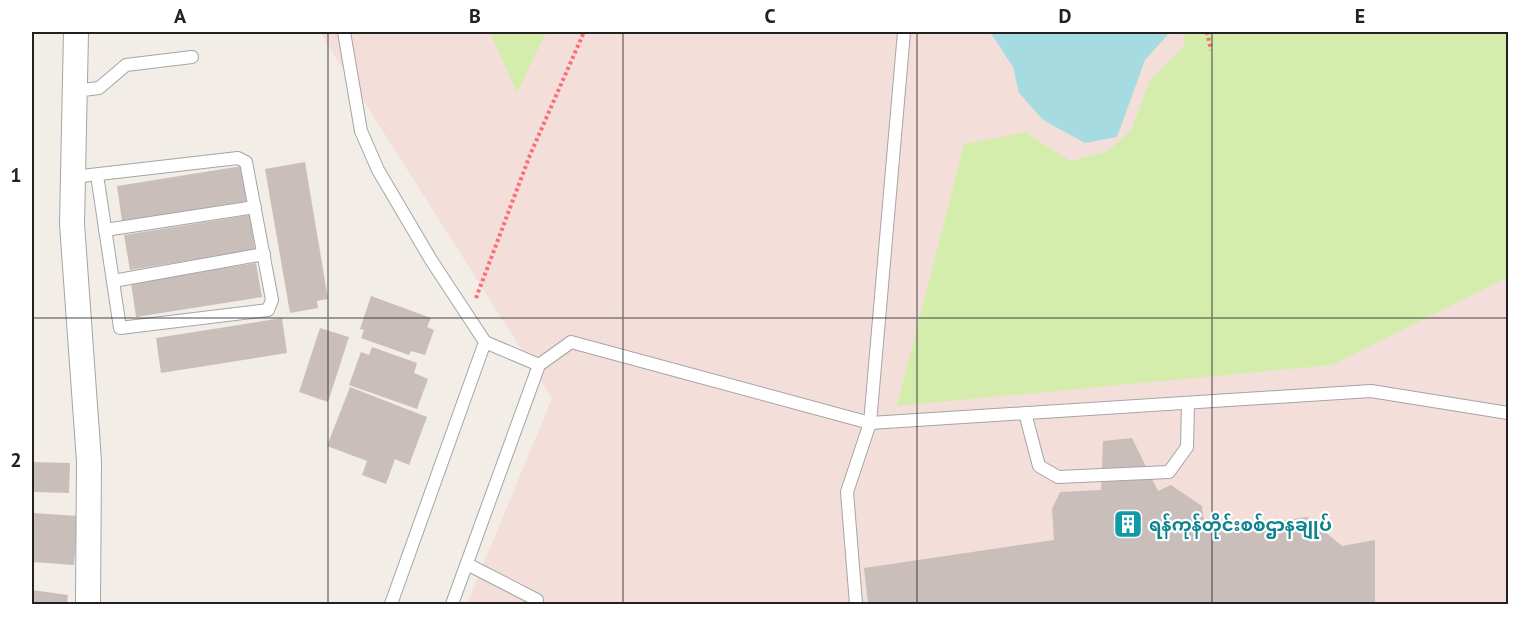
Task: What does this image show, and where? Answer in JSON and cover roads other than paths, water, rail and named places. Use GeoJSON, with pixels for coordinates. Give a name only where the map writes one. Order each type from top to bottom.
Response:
{"type":"FeatureCollection","features":[{"type":"Feature","properties":{"kind":"street"},"geometry":{"type":"LineString","coordinates":[[76,32],[72,224],[89,460],[88,604]]}},
{"type":"Feature","properties":{"kind":"lane"},"geometry":{"type":"LineString","coordinates":[[344,32],[361,131],[378,170],[485,342],[539,365]]}},
{"type":"Feature","properties":{"kind":"lane"},"geometry":{"type":"LineString","coordinates":[[856,604],[847,492],[870,423],[904,32]]}},
{"type":"Feature","properties":{"kind":"lane"},"geometry":{"type":"LineString","coordinates":[[75,91],[99,88],[126,65],[192,57]]}},
{"type":"Feature","properties":{"kind":"lane"},"geometry":{"type":"LineString","coordinates":[[73,177],[238,158],[246,162],[272,300],[268,310],[120,328],[97,175]]}},
{"type":"Feature","properties":{"kind":"lane"},"geometry":{"type":"LineString","coordinates":[[105,231],[255,207]]}},
{"type":"Feature","properties":{"kind":"lane"},"geometry":{"type":"LineString","coordinates":[[113,281],[264,254]]}},
{"type":"Feature","properties":{"kind":"lane"},"geometry":{"type":"LineString","coordinates":[[391,604],[485,342]]}},
{"type":"Feature","properties":{"kind":"lane"},"geometry":{"type":"LineString","coordinates":[[452,604],[539,365],[571,342],[870,423],[1371,391],[1509,413]]}},
{"type":"Feature","properties":{"kind":"lane"},"geometry":{"type":"LineString","coordinates":[[1025,413],[1039,466],[1058,477],[1169,472],[1187,447],[1188,403]]}},
{"type":"Feature","properties":{"kind":"lane"},"geometry":{"type":"LineString","coordinates":[[467,564],[537,600]]}},
{"type":"Feature","properties":{"kind":"water"},"geometry":{"type":"Polygon","coordinates":[[[990,32],[1170,32],[1145,60],[1117,137],[1085,143],[1043,120],[1019,93],[1013,67],[990,32]]]}},
{"type":"Feature","properties":{"kind":"place","name":"ရန်ကုန်တိုင်းစစ်ဌာနချုပ်"},"geometry":{"type":"Point","coordinates":[1128,524]}}]}
